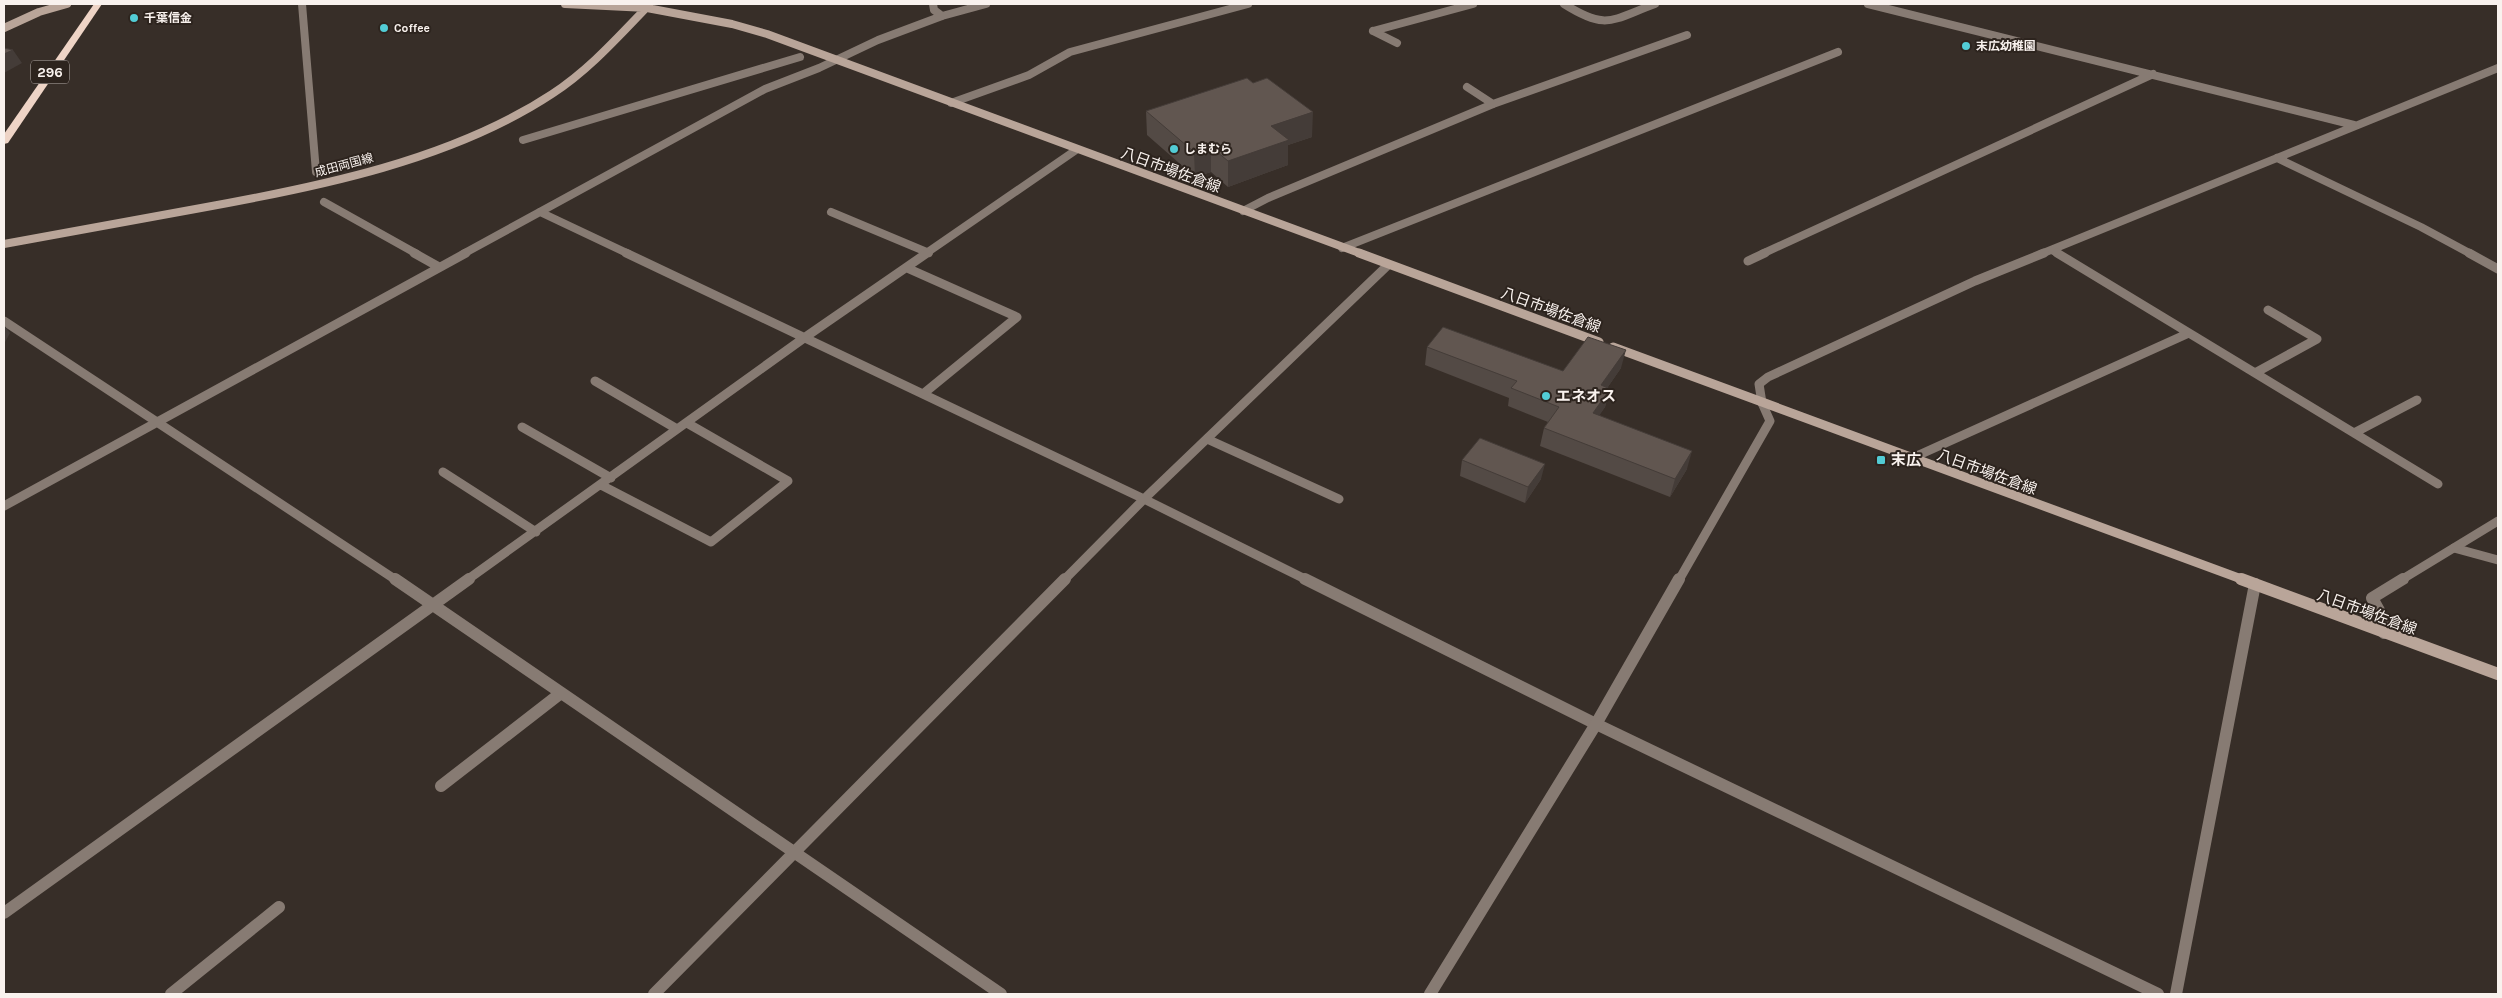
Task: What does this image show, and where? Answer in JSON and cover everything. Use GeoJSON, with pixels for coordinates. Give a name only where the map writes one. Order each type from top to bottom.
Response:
{"type":"FeatureCollection","features":[{"type":"Feature","properties":{"kind":"highway","name":"296"},"geometry":{"type":"LineString","coordinates":[[4,141],[98,4]]}},
{"type":"Feature","properties":{"kind":"main road"},"geometry":{"type":"LineString","coordinates":[[4,28],[39,12],[67,4]]}},
{"type":"Feature","properties":{"kind":"main road"},"geometry":{"type":"LineString","coordinates":[[565,4],[648,6]]}},
{"type":"Feature","properties":{"kind":"main road","name":"八日市場佐倉線"},"geometry":{"type":"LineString","coordinates":[[648,6],[732,24],[836,60],[2498,674]]}},
{"type":"Feature","properties":{"kind":"main road","name":"成田両国線"},"geometry":{"type":"LineString","coordinates":[[4,244],[333,182],[426,153],[498,125],[552,94],[598,58],[648,6]]}},
{"type":"Feature","properties":{"kind":"street"},"geometry":{"type":"LineString","coordinates":[[302,4],[316,172]]}},
{"type":"Feature","properties":{"kind":"street"},"geometry":{"type":"LineString","coordinates":[[933,4],[934,10],[942,16]]}},
{"type":"Feature","properties":{"kind":"street"},"geometry":{"type":"LineString","coordinates":[[4,506],[765,89],[836,60],[858,48],[942,16],[986,4]]}},
{"type":"Feature","properties":{"kind":"street"},"geometry":{"type":"LineString","coordinates":[[951,103],[1029,76],[1070,52],[1248,4]]}},
{"type":"Feature","properties":{"kind":"street"},"geometry":{"type":"LineString","coordinates":[[1397,42],[1373,32],[1474,4]]}},
{"type":"Feature","properties":{"kind":"street"},"geometry":{"type":"LineString","coordinates":[[1564,4],[1588,18],[1598,21],[1609,20],[1655,4]]}},
{"type":"Feature","properties":{"kind":"street"},"geometry":{"type":"LineString","coordinates":[[1868,4],[2354,125]]}},
{"type":"Feature","properties":{"kind":"street"},"geometry":{"type":"LineString","coordinates":[[1243,211],[1268,198],[1493,104],[1687,35]]}},
{"type":"Feature","properties":{"kind":"street"},"geometry":{"type":"LineString","coordinates":[[1342,248],[1838,52]]}},
{"type":"Feature","properties":{"kind":"street"},"geometry":{"type":"LineString","coordinates":[[523,140],[800,57]]}},
{"type":"Feature","properties":{"kind":"street"},"geometry":{"type":"LineString","coordinates":[[1430,994],[1596,724],[1770,421],[1762,403],[1759,384],[1768,378],[1975,281],[2278,158],[2354,125],[2498,68]]}},
{"type":"Feature","properties":{"kind":"street"},"geometry":{"type":"LineString","coordinates":[[1748,261],[2153,74]]}},
{"type":"Feature","properties":{"kind":"street"},"geometry":{"type":"LineString","coordinates":[[1467,86],[1493,104]]}},
{"type":"Feature","properties":{"kind":"street"},"geometry":{"type":"LineString","coordinates":[[4,913],[804,338],[1076,150]]}},
{"type":"Feature","properties":{"kind":"street"},"geometry":{"type":"LineString","coordinates":[[2278,158],[2421,227],[2498,269]]}},
{"type":"Feature","properties":{"kind":"street"},"geometry":{"type":"LineString","coordinates":[[324,202],[439,267]]}},
{"type":"Feature","properties":{"kind":"street"},"geometry":{"type":"LineString","coordinates":[[540,212],[1144,499],[1596,724],[2158,994]]}},
{"type":"Feature","properties":{"kind":"street"},"geometry":{"type":"LineString","coordinates":[[831,212],[929,253]]}},
{"type":"Feature","properties":{"kind":"street"},"geometry":{"type":"LineString","coordinates":[[2052,250],[2438,484]]}},
{"type":"Feature","properties":{"kind":"street"},"geometry":{"type":"LineString","coordinates":[[654,994],[1144,499],[1388,265]]}},
{"type":"Feature","properties":{"kind":"street"},"geometry":{"type":"LineString","coordinates":[[907,268],[1017,317],[923,394]]}},
{"type":"Feature","properties":{"kind":"street"},"geometry":{"type":"LineString","coordinates":[[2255,373],[2316,339],[2268,310]]}},
{"type":"Feature","properties":{"kind":"street"},"geometry":{"type":"LineString","coordinates":[[4,321],[159,421],[433,605],[1001,994]]}},
{"type":"Feature","properties":{"kind":"street"},"geometry":{"type":"LineString","coordinates":[[1910,458],[2190,333]]}},
{"type":"Feature","properties":{"kind":"street"},"geometry":{"type":"LineString","coordinates":[[595,381],[677,430]]}},
{"type":"Feature","properties":{"kind":"street"},"geometry":{"type":"LineString","coordinates":[[2354,433],[2417,400]]}},
{"type":"Feature","properties":{"kind":"street"},"geometry":{"type":"LineString","coordinates":[[601,485],[711,542],[788,481],[686,422]]}},
{"type":"Feature","properties":{"kind":"street"},"geometry":{"type":"LineString","coordinates":[[522,427],[610,478]]}},
{"type":"Feature","properties":{"kind":"street"},"geometry":{"type":"LineString","coordinates":[[1207,440],[1339,500]]}},
{"type":"Feature","properties":{"kind":"street"},"geometry":{"type":"LineString","coordinates":[[443,472],[536,532]]}},
{"type":"Feature","properties":{"kind":"street"},"geometry":{"type":"LineString","coordinates":[[2384,633],[2386,623],[2372,598],[2498,521]]}},
{"type":"Feature","properties":{"kind":"street"},"geometry":{"type":"LineString","coordinates":[[2454,548],[2498,560]]}},
{"type":"Feature","properties":{"kind":"street"},"geometry":{"type":"LineString","coordinates":[[2176,994],[2254,584]]}},
{"type":"Feature","properties":{"kind":"street"},"geometry":{"type":"LineString","coordinates":[[441,786],[561,693]]}},
{"type":"Feature","properties":{"kind":"street"},"geometry":{"type":"LineString","coordinates":[[171,994],[279,907]]}},
{"type":"Feature","properties":{"kind":"building"},"geometry":{"type":"Polygon","coordinates":[[[4,48],[13,50],[4,54],[4,48]]]}},
{"type":"Feature","properties":{"kind":"building"},"geometry":{"type":"Polygon","coordinates":[[[1247,78],[1253,83],[1267,78],[1313,112],[1271,126],[1289,140],[1228,161],[1211,147],[1194,152],[1146,111],[1247,78]]]}},
{"type":"Feature","properties":{"kind":"building"},"geometry":{"type":"Polygon","coordinates":[[[1443,327],[1563,371],[1588,337],[1626,350],[1601,385],[1610,389],[1593,413],[1692,451],[1675,479],[1544,428],[1559,407],[1511,388],[1517,381],[1427,347],[1443,327]]]}},
{"type":"Feature","properties":{"kind":"building"},"geometry":{"type":"Polygon","coordinates":[[[1480,438],[1545,464],[1528,487],[1462,460],[1480,438]]]}},
{"type":"Feature","properties":{"kind":"place","name":"千葉信金"},"geometry":{"type":"Point","coordinates":[134,18]}},
{"type":"Feature","properties":{"kind":"place","name":"Coffee"},"geometry":{"type":"Point","coordinates":[384,28]}},
{"type":"Feature","properties":{"kind":"place","name":"末広幼稚園"},"geometry":{"type":"Point","coordinates":[1966,46]}},
{"type":"Feature","properties":{"kind":"place","name":"しまむら"},"geometry":{"type":"Point","coordinates":[1174,149]}},
{"type":"Feature","properties":{"kind":"place","name":"エネオス"},"geometry":{"type":"Point","coordinates":[1546,396]}},
{"type":"Feature","properties":{"kind":"place","name":"末広"},"geometry":{"type":"Point","coordinates":[1881,460]}}]}
